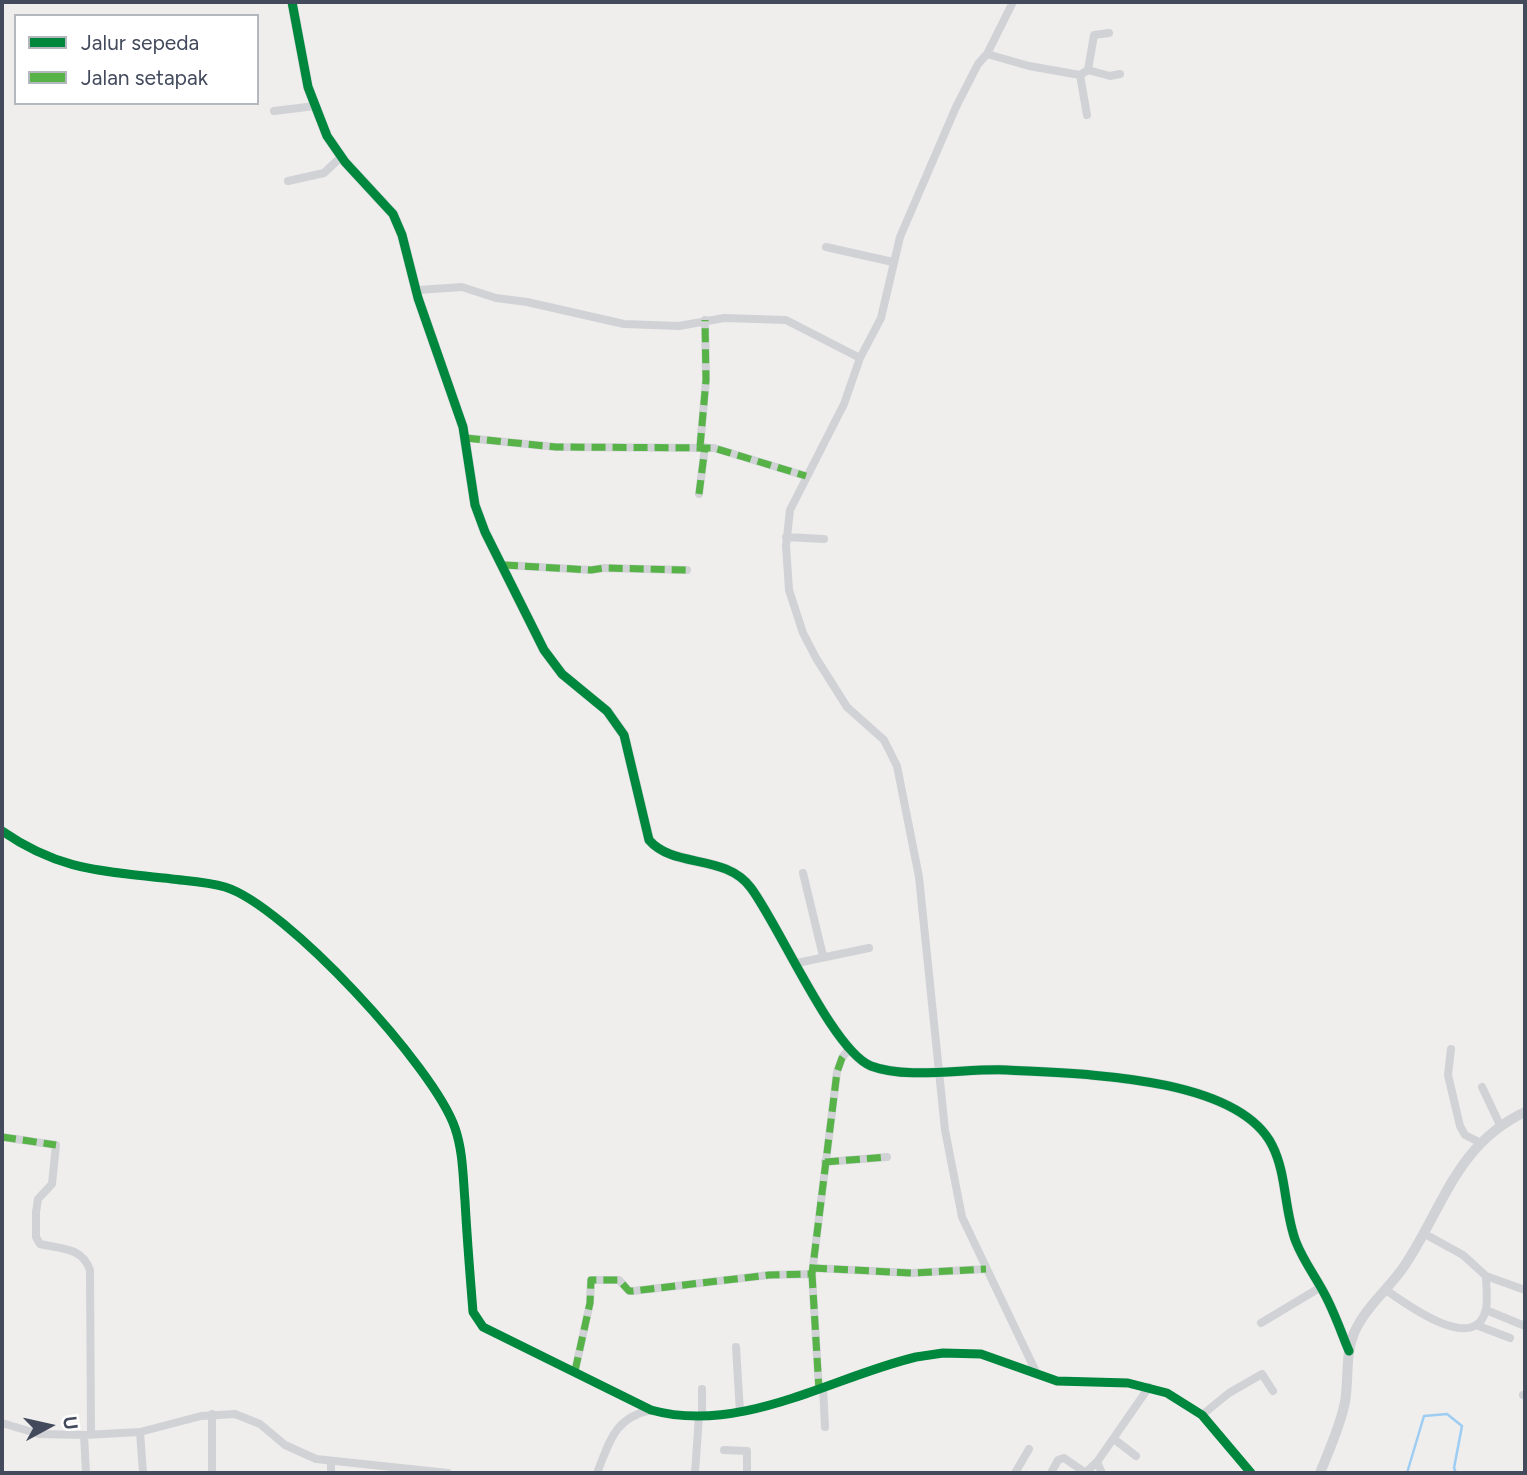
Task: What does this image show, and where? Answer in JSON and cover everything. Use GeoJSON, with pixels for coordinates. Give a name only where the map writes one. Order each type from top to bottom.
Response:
{"type":"FeatureCollection","features":[{"type":"Feature","properties":{"kind":"street"},"geometry":{"type":"LineString","coordinates":[[292,2],[305,74],[330,143],[393,214],[466,438],[475,505],[540,641],[555,666],[607,711],[624,735],[649,840],[659,849],[724,867],[745,880],[848,1050],[862,1062],[882,1069],[1030,1072],[1175,1085],[1235,1109],[1261,1130],[1272,1144],[1293,1235],[1321,1287],[1349,1351]]}},
{"type":"Feature","properties":{"kind":"street"},"geometry":{"type":"LineString","coordinates":[[1013,2],[988,54],[978,64],[956,107],[900,237],[881,318],[860,358],[844,404],[790,510],[786,537],[789,590],[807,641],[838,696],[859,720],[884,740],[897,766],[919,877],[945,1130],[962,1217],[1037,1374]]}},
{"type":"Feature","properties":{"kind":"street"},"geometry":{"type":"LineString","coordinates":[[1087,115],[1084,72],[1094,35],[1109,33]]}},
{"type":"Feature","properties":{"kind":"street"},"geometry":{"type":"LineString","coordinates":[[988,54],[1029,66],[1110,76],[1120,74]]}},
{"type":"Feature","properties":{"kind":"street"},"geometry":{"type":"LineString","coordinates":[[274,111],[315,106]]}},
{"type":"Feature","properties":{"kind":"street"},"geometry":{"type":"LineString","coordinates":[[288,181],[324,173],[342,156]]}},
{"type":"Feature","properties":{"kind":"street"},"geometry":{"type":"LineString","coordinates":[[826,247],[893,262]]}},
{"type":"Feature","properties":{"kind":"street"},"geometry":{"type":"LineString","coordinates":[[418,290],[455,285],[496,298],[527,302],[624,324],[679,326],[705,320],[786,320],[860,358]]}},
{"type":"Feature","properties":{"kind":"street"},"geometry":{"type":"LineString","coordinates":[[699,494],[706,380],[705,320]]}},
{"type":"Feature","properties":{"kind":"street"},"geometry":{"type":"LineString","coordinates":[[466,438],[556,447],[703,447],[806,476]]}},
{"type":"Feature","properties":{"kind":"street"},"geometry":{"type":"LineString","coordinates":[[786,537],[824,539]]}},
{"type":"Feature","properties":{"kind":"street"},"geometry":{"type":"LineString","coordinates":[[504,565],[687,570]]}},
{"type":"Feature","properties":{"kind":"street"},"geometry":{"type":"LineString","coordinates":[[2,831],[40,854],[84,869],[227,887],[268,911],[318,957],[410,1052],[433,1082],[450,1115],[460,1149],[473,1312],[477,1323],[667,1415],[700,1416],[740,1412],[821,1389],[888,1363],[936,1353],[981,1354],[1063,1382],[1110,1382],[1149,1387],[1179,1398],[1202,1415],[1251,1473]]}},
{"type":"Feature","properties":{"kind":"street"},"geometry":{"type":"LineString","coordinates":[[803,873],[823,956]]}},
{"type":"Feature","properties":{"kind":"street"},"geometry":{"type":"LineString","coordinates":[[797,963],[869,948]]}},
{"type":"Feature","properties":{"kind":"street"},"geometry":{"type":"LineString","coordinates":[[1451,1049],[1448,1075],[1460,1126],[1465,1135],[1479,1142]]}},
{"type":"Feature","properties":{"kind":"street"},"geometry":{"type":"LineString","coordinates":[[825,1427],[812,1271],[839,1065],[848,1050]]}},
{"type":"Feature","properties":{"kind":"street"},"geometry":{"type":"LineString","coordinates":[[1482,1087],[1500,1125]]}},
{"type":"Feature","properties":{"kind":"street"},"geometry":{"type":"LineString","coordinates":[[1321,1473],[1345,1403],[1349,1351],[1361,1320],[1386,1290],[1423,1233],[1441,1198],[1479,1142],[1500,1125],[1525,1112]]}},
{"type":"Feature","properties":{"kind":"street"},"geometry":{"type":"LineString","coordinates":[[2,1137],[56,1144],[52,1184],[38,1199],[36,1237],[40,1244],[72,1250],[83,1258],[90,1270],[86,1473]]}},
{"type":"Feature","properties":{"kind":"street"},"geometry":{"type":"LineString","coordinates":[[825,1162],[887,1157]]}},
{"type":"Feature","properties":{"kind":"street"},"geometry":{"type":"LineString","coordinates":[[1423,1233],[1463,1255],[1486,1276],[1525,1290]]}},
{"type":"Feature","properties":{"kind":"street"},"geometry":{"type":"LineString","coordinates":[[575,1371],[588,1313],[591,1280],[619,1280],[629,1291],[633,1291],[812,1271],[912,1273],[986,1269]]}},
{"type":"Feature","properties":{"kind":"street"},"geometry":{"type":"LineString","coordinates":[[1476,1325],[1486,1310],[1486,1276]]}},
{"type":"Feature","properties":{"kind":"street"},"geometry":{"type":"LineString","coordinates":[[1261,1323],[1321,1287]]}},
{"type":"Feature","properties":{"kind":"street"},"geometry":{"type":"LineString","coordinates":[[1386,1290],[1455,1329],[1476,1325],[1510,1338]]}},
{"type":"Feature","properties":{"kind":"street"},"geometry":{"type":"LineString","coordinates":[[1486,1310],[1525,1326]]}},
{"type":"Feature","properties":{"kind":"street"},"geometry":{"type":"LineString","coordinates":[[736,1347],[740,1412]]}},
{"type":"Feature","properties":{"kind":"street"},"geometry":{"type":"LineString","coordinates":[[1202,1415],[1228,1393],[1262,1374],[1273,1391]]}},
{"type":"Feature","properties":{"kind":"street"},"geometry":{"type":"LineString","coordinates":[[1051,1473],[1058,1460],[1064,1458],[1086,1473],[1114,1439],[1149,1387]]}},
{"type":"Feature","properties":{"kind":"street"},"geometry":{"type":"LineString","coordinates":[[695,1473],[702,1389]]}},
{"type":"Feature","properties":{"kind":"street"},"geometry":{"type":"LineString","coordinates":[[597,1473],[608,1446],[624,1421],[632,1415],[652,1410]]}},
{"type":"Feature","properties":{"kind":"street"},"geometry":{"type":"LineString","coordinates":[[2,1423],[39,1434],[140,1432],[212,1414],[235,1414],[253,1420],[300,1453],[331,1462],[448,1473]]}},
{"type":"Feature","properties":{"kind":"street"},"geometry":{"type":"LineString","coordinates":[[212,1414],[212,1473]]}},
{"type":"Feature","properties":{"kind":"street"},"geometry":{"type":"LineString","coordinates":[[140,1432],[143,1473]]}},
{"type":"Feature","properties":{"kind":"street"},"geometry":{"type":"LineString","coordinates":[[1114,1439],[1136,1456]]}},
{"type":"Feature","properties":{"kind":"street"},"geometry":{"type":"LineString","coordinates":[[1015,1473],[1029,1449]]}},
{"type":"Feature","properties":{"kind":"street"},"geometry":{"type":"LineString","coordinates":[[724,1450],[747,1451],[747,1473]]}},
{"type":"Feature","properties":{"kind":"street"},"geometry":{"type":"LineString","coordinates":[[331,1462],[331,1473]]}},
{"type":"Feature","properties":{"kind":"street"},"geometry":{"type":"LineString","coordinates":[[1097,1462],[1102,1473]]}},
{"type":"Feature","properties":{"kind":"waterway"},"geometry":{"type":"LineString","coordinates":[[1407,1473],[1424,1416],[1447,1414],[1462,1426],[1454,1468],[1456,1473]]}},
{"type":"Feature","properties":{"kind":"marked path"},"geometry":{"type":"LineString","coordinates":[[700,447],[706,380],[705,320]]}},
{"type":"Feature","properties":{"kind":"marked path"},"geometry":{"type":"LineString","coordinates":[[466,438],[556,447],[714,448],[806,476]]}},
{"type":"Feature","properties":{"kind":"marked path"},"geometry":{"type":"LineString","coordinates":[[699,494],[705,447]]}},
{"type":"Feature","properties":{"kind":"marked path"},"geometry":{"type":"LineString","coordinates":[[504,565],[591,570],[687,570]]}},
{"type":"Feature","properties":{"kind":"marked path"},"geometry":{"type":"LineString","coordinates":[[575,1371],[590,1303],[591,1280],[619,1280],[629,1291],[633,1291],[769,1275],[812,1274],[837,1072],[848,1050]]}},
{"type":"Feature","properties":{"kind":"marked path"},"geometry":{"type":"LineString","coordinates":[[2,1137],[56,1145]]}},
{"type":"Feature","properties":{"kind":"marked path"},"geometry":{"type":"LineString","coordinates":[[825,1162],[887,1157]]}},
{"type":"Feature","properties":{"kind":"marked path"},"geometry":{"type":"LineString","coordinates":[[813,1268],[912,1273],[986,1269]]}},
{"type":"Feature","properties":{"kind":"marked path"},"geometry":{"type":"LineString","coordinates":[[812,1274],[819,1390]]}},
{"type":"Feature","properties":{"kind":"cycle path"},"geometry":{"type":"LineString","coordinates":[[292,2],[308,87],[327,136],[345,162],[393,214],[402,235],[418,298],[463,427],[475,505],[485,532],[544,650],[562,674],[607,711],[624,735],[649,840],[672,855],[728,870],[751,888],[840,1037],[856,1056],[871,1066],[902,1072],[1007,1070],[1112,1077],[1191,1092],[1225,1104],[1253,1122],[1272,1145],[1277,1156],[1296,1242],[1328,1300],[1349,1351]]}},
{"type":"Feature","properties":{"kind":"cycle path"},"geometry":{"type":"LineString","coordinates":[[2,831],[23,845],[64,862],[104,871],[225,887],[251,900],[283,924],[319,955],[355,992],[419,1068],[442,1101],[455,1128],[462,1164],[473,1312],[483,1327],[651,1410],[685,1416],[719,1415],[752,1409],[916,1357],[943,1353],[981,1354],[1057,1381],[1128,1383],[1167,1393],[1202,1415],[1251,1473]]}}]}
